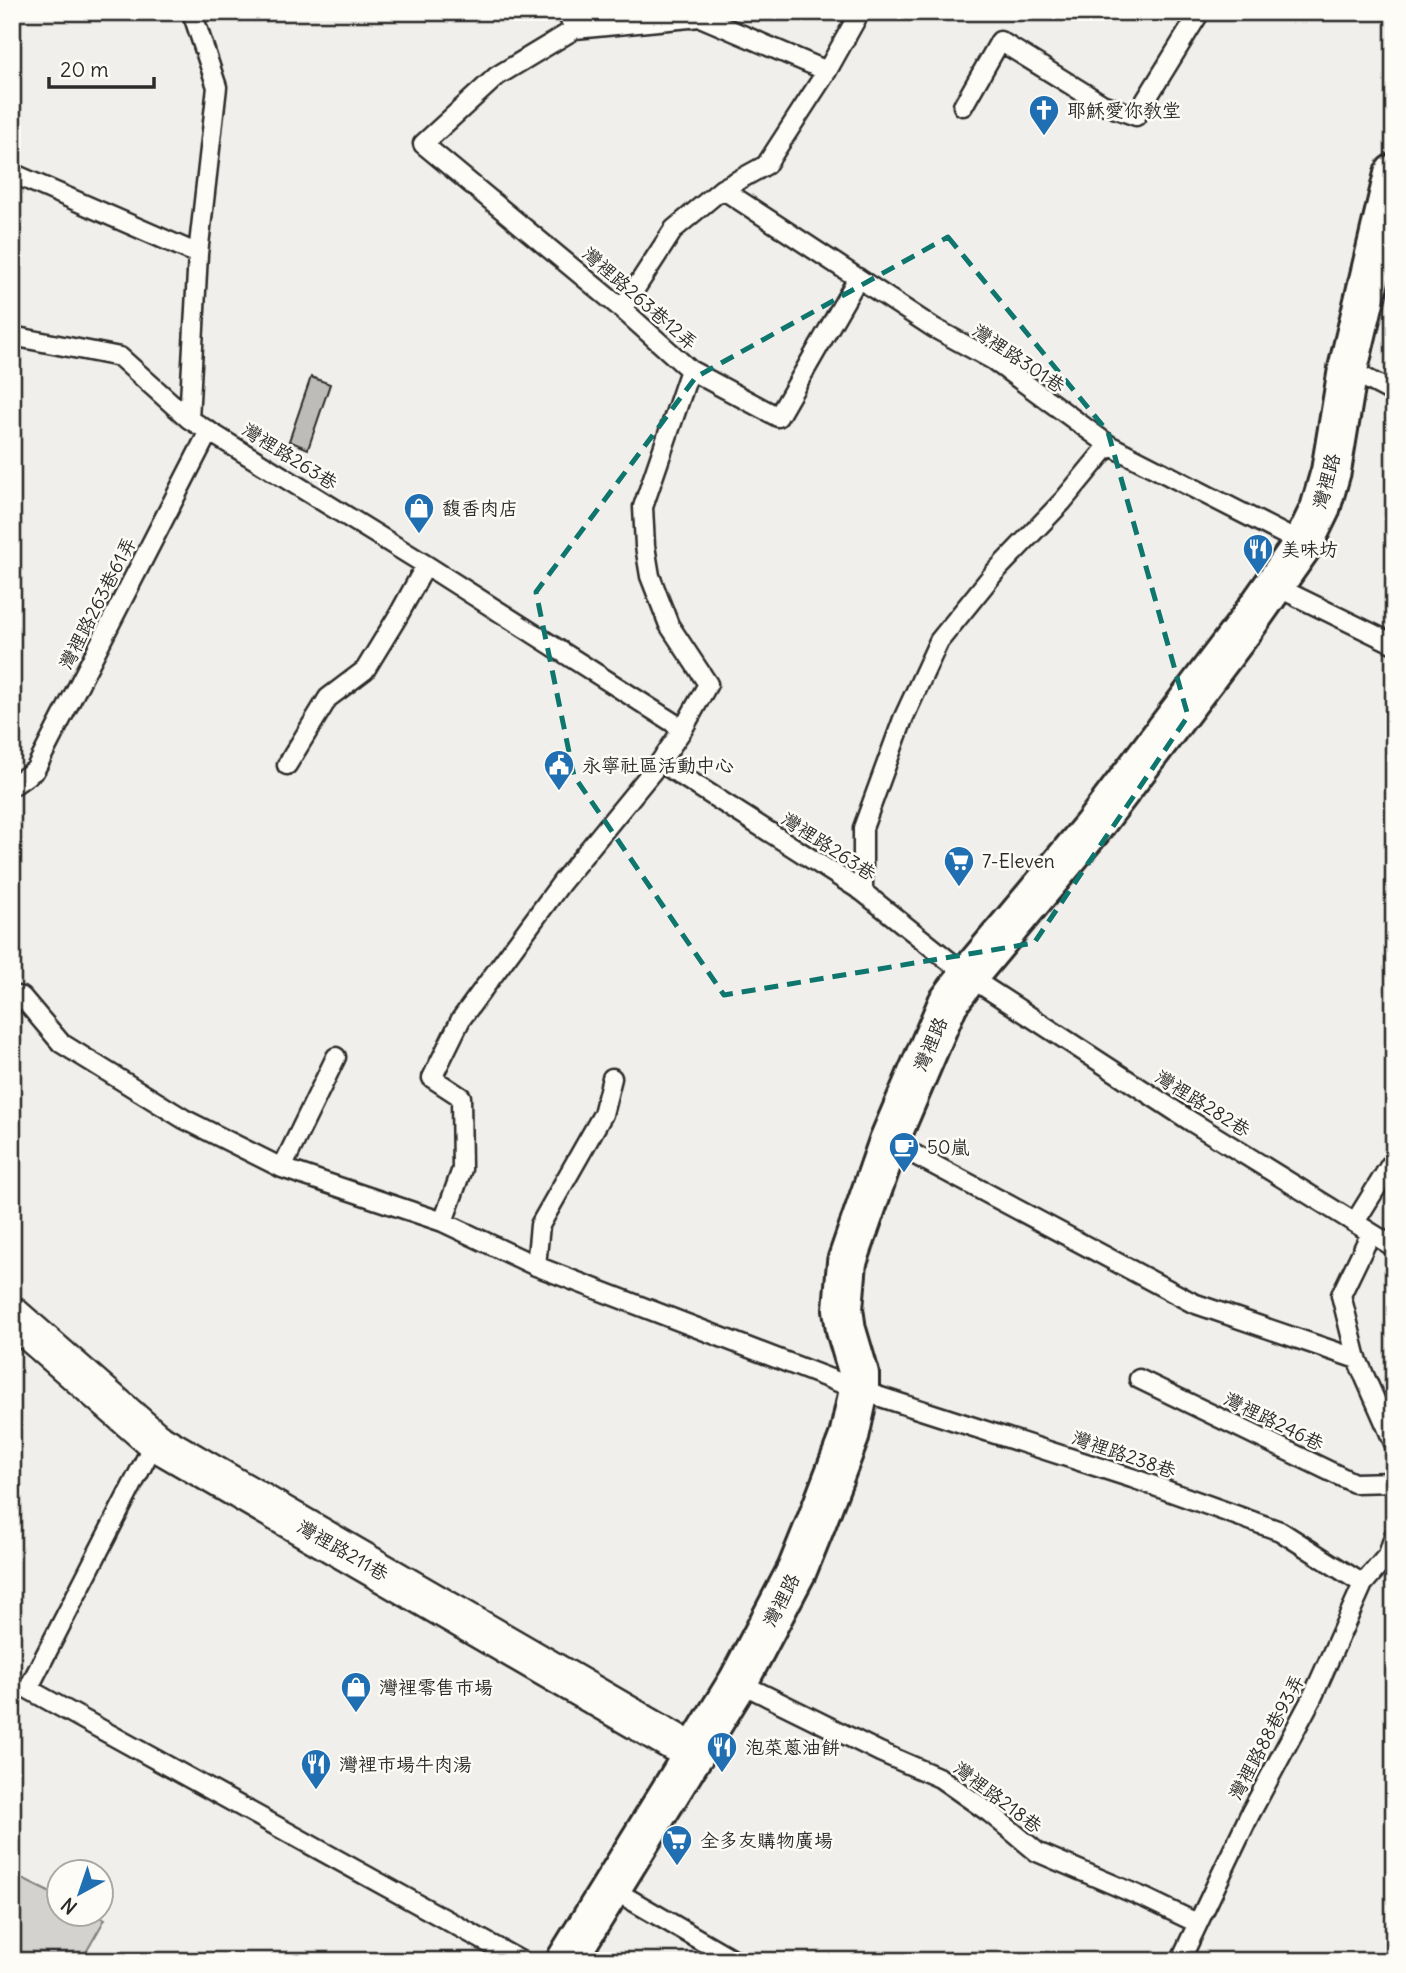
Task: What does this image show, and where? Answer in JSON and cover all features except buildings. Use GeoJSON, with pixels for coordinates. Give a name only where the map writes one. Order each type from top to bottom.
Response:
{"type":"FeatureCollection","features":[{"type":"Feature","properties":{"kind":"street","name":"灣裡路"},"geometry":{"type":"LineString","coordinates":[[566,1961],[738,1682],[797,1570],[816,1523],[849,1437],[859,1390],[859,1374],[846,1329],[844,1287],[847,1262],[889,1141],[948,1003],[1092,828],[1275,586],[1303,544],[1320,509],[1331,471],[1348,369],[1394,174]]}},
{"type":"Feature","properties":{"kind":"street","name":"灣裡路211巷"},"geometry":{"type":"LineString","coordinates":[[12,1316],[155,1441],[695,1754]]}},
{"type":"Feature","properties":{"kind":"lane"},"geometry":{"type":"LineString","coordinates":[[189,419],[198,254],[217,87],[192,12]]}},
{"type":"Feature","properties":{"kind":"lane"},"geometry":{"type":"LineString","coordinates":[[566,12],[575,29],[700,17],[827,71]]}},
{"type":"Feature","properties":{"kind":"lane"},"geometry":{"type":"LineString","coordinates":[[622,309],[674,229],[723,189],[766,165],[827,71],[860,12]]}},
{"type":"Feature","properties":{"kind":"lane"},"geometry":{"type":"LineString","coordinates":[[963,106],[1000,41],[1102,104],[1136,116],[1200,12]]}},
{"type":"Feature","properties":{"kind":"lane","name":"灣裡路263巷12弄"},"geometry":{"type":"LineString","coordinates":[[575,29],[497,76],[424,144],[622,309],[690,370],[643,507],[650,576],[669,625],[708,684],[682,729]]}},
{"type":"Feature","properties":{"kind":"lane"},"geometry":{"type":"LineString","coordinates":[[12,173],[198,254]]}},
{"type":"Feature","properties":{"kind":"lane","name":"灣裡路301巷"},"geometry":{"type":"LineString","coordinates":[[723,189],[934,328],[993,360],[1109,445],[1303,544]]}},
{"type":"Feature","properties":{"kind":"lane"},"geometry":{"type":"LineString","coordinates":[[690,370],[778,417],[858,278]]}},
{"type":"Feature","properties":{"kind":"lane","name":"灣裡路263巷"},"geometry":{"type":"LineString","coordinates":[[12,336],[120,357],[189,419],[682,729]]}},
{"type":"Feature","properties":{"kind":"lane"},"geometry":{"type":"LineString","coordinates":[[1348,369],[1394,393]]}},
{"type":"Feature","properties":{"kind":"lane","name":"灣裡路263巷61弄"},"geometry":{"type":"LineString","coordinates":[[12,786],[35,770],[209,431]]}},
{"type":"Feature","properties":{"kind":"lane"},"geometry":{"type":"LineString","coordinates":[[863,892],[863,828],[903,719],[939,641],[994,573],[1062,502],[1109,445]]}},
{"type":"Feature","properties":{"kind":"lane"},"geometry":{"type":"LineString","coordinates":[[287,765],[328,698],[365,670],[425,565]]}},
{"type":"Feature","properties":{"kind":"lane"},"geometry":{"type":"LineString","coordinates":[[1275,586],[1394,644]]}},
{"type":"Feature","properties":{"kind":"lane"},"geometry":{"type":"LineString","coordinates":[[443,1222],[462,1169],[461,1097],[432,1078],[461,1019],[562,881],[660,762],[682,729]]}},
{"type":"Feature","properties":{"kind":"lane","name":"灣裡路263巷"},"geometry":{"type":"LineString","coordinates":[[660,762],[863,892],[968,976]]}},
{"type":"Feature","properties":{"kind":"lane","name":"灣裡路282巷"},"geometry":{"type":"LineString","coordinates":[[968,976],[1192,1122],[1394,1247]]}},
{"type":"Feature","properties":{"kind":"lane","name":"灣裡路238巷"},"geometry":{"type":"LineString","coordinates":[[12,995],[22,997],[61,1044],[184,1119],[282,1168],[443,1222],[536,1266],[859,1390],[1132,1478],[1280,1531],[1363,1584]]}},
{"type":"Feature","properties":{"kind":"lane"},"geometry":{"type":"LineString","coordinates":[[282,1168],[336,1057]]}},
{"type":"Feature","properties":{"kind":"lane"},"geometry":{"type":"LineString","coordinates":[[536,1266],[540,1225],[603,1114],[612,1078]]}},
{"type":"Feature","properties":{"kind":"lane"},"geometry":{"type":"LineString","coordinates":[[889,1141],[1193,1303],[1357,1359]]}},
{"type":"Feature","properties":{"kind":"lane"},"geometry":{"type":"LineString","coordinates":[[1355,1222],[1394,1159]]}},
{"type":"Feature","properties":{"kind":"lane"},"geometry":{"type":"LineString","coordinates":[[1371,1233],[1341,1295],[1357,1359],[1394,1443]]}},
{"type":"Feature","properties":{"kind":"lane","name":"灣裡路246巷"},"geometry":{"type":"LineString","coordinates":[[1139,1379],[1354,1483],[1394,1482]]}},
{"type":"Feature","properties":{"kind":"lane"},"geometry":{"type":"LineString","coordinates":[[155,1441],[28,1689],[521,1961]]}},
{"type":"Feature","properties":{"kind":"lane","name":"灣裡路88巷93弄"},"geometry":{"type":"LineString","coordinates":[[1180,1961],[1250,1814],[1312,1698],[1363,1584],[1391,1555],[1394,1536]]}},
{"type":"Feature","properties":{"kind":"lane","name":"灣裡路218巷"},"geometry":{"type":"LineString","coordinates":[[738,1682],[880,1752],[940,1778],[990,1813],[1037,1852],[1197,1923]]}},
{"type":"Feature","properties":{"kind":"lane"},"geometry":{"type":"LineString","coordinates":[[612,1889],[736,1961]]}},
{"type":"Feature","properties":{"kind":"highlighted area"},"geometry":{"type":"Polygon","coordinates":[[[948,237],[1108,432],[1188,716],[1034,943],[724,995],[574,776],[536,592],[696,377],[948,237]]]}},
{"type":"Feature","properties":{"kind":"shaded area"},"geometry":{"type":"Polygon","coordinates":[[[12,1874],[46,1891],[46,1927],[100,1927],[81,1961],[12,1961],[12,1874]]]}},
{"type":"Feature","properties":{"kind":"place","name":"耶穌愛你教堂"},"geometry":{"type":"Point","coordinates":[1044,137]}},
{"type":"Feature","properties":{"kind":"place","name":"馥香肉店"},"geometry":{"type":"Point","coordinates":[419,535]}},
{"type":"Feature","properties":{"kind":"place","name":"美味坊"},"geometry":{"type":"Point","coordinates":[1258,576]}},
{"type":"Feature","properties":{"kind":"place","name":"永寧社區活動中心"},"geometry":{"type":"Point","coordinates":[559,792]}},
{"type":"Feature","properties":{"kind":"place","name":"7-Eleven"},"geometry":{"type":"Point","coordinates":[959,888]}},
{"type":"Feature","properties":{"kind":"place","name":"50嵐"},"geometry":{"type":"Point","coordinates":[904,1174]}},
{"type":"Feature","properties":{"kind":"place","name":"灣裡零售市場"},"geometry":{"type":"Point","coordinates":[356,1714]}},
{"type":"Feature","properties":{"kind":"place","name":"泡菜蔥油餅"},"geometry":{"type":"Point","coordinates":[722,1774]}},
{"type":"Feature","properties":{"kind":"place","name":"灣裡市場牛肉湯"},"geometry":{"type":"Point","coordinates":[316,1791]}},
{"type":"Feature","properties":{"kind":"place","name":"全多友購物廣場"},"geometry":{"type":"Point","coordinates":[677,1867]}}]}
